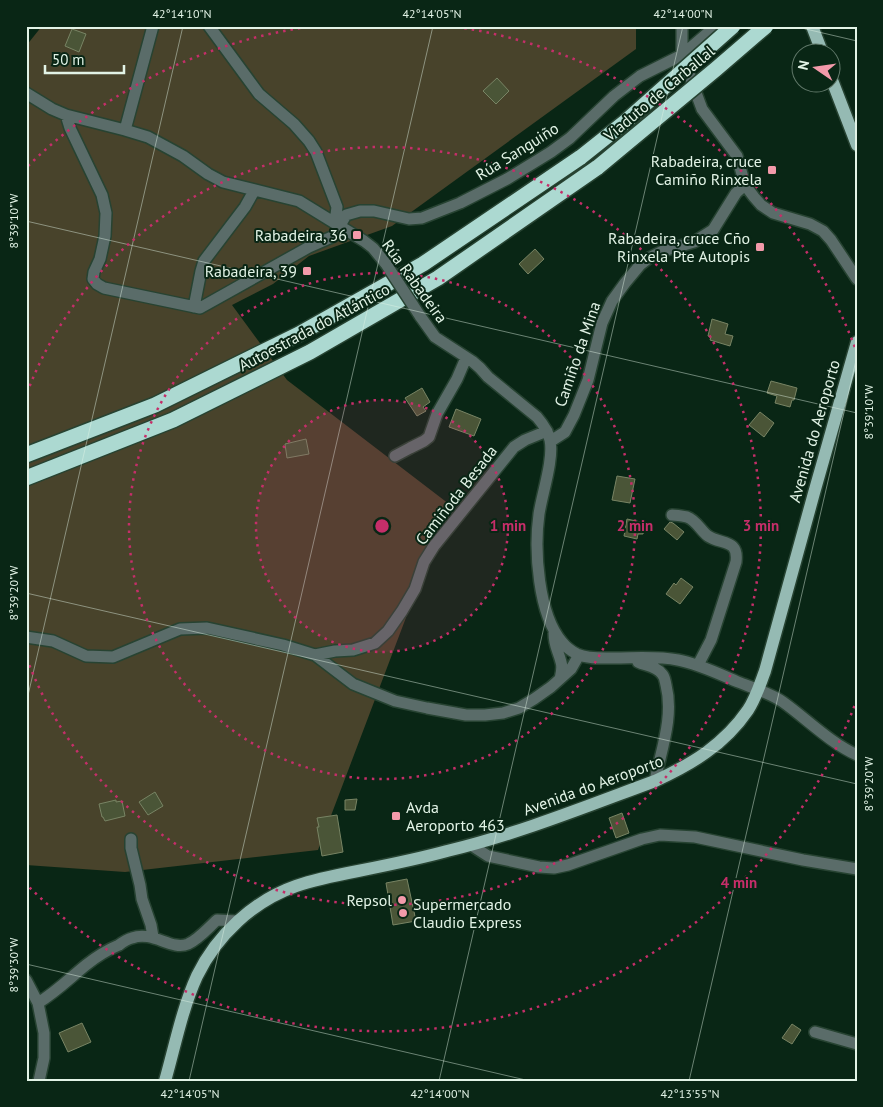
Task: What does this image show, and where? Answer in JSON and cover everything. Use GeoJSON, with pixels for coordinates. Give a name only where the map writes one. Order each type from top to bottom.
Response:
{"type":"FeatureCollection","features":[{"type":"Feature","properties":{"kind":"highway","name":"Viaduto de Carballal"},"geometry":{"type":"LineString","coordinates":[[581,157],[625,122],[734,26]]}},
{"type":"Feature","properties":{"kind":"highway","name":"Viaduto de Carballal"},"geometry":{"type":"LineString","coordinates":[[598,166],[766,26]]}},
{"type":"Feature","properties":{"kind":"highway","name":"Autoestrada do Atlántico"},"geometry":{"type":"LineString","coordinates":[[26,455],[155,405],[299,334],[423,264],[581,157]]}},
{"type":"Feature","properties":{"kind":"highway","name":"Autoestrada do Atlántico"},"geometry":{"type":"LineString","coordinates":[[26,478],[173,420],[310,352],[438,278],[598,166]]}},
{"type":"Feature","properties":{"kind":"main road"},"geometry":{"type":"LineString","coordinates":[[812,26],[818,42]]}},
{"type":"Feature","properties":{"kind":"main road"},"geometry":{"type":"LineString","coordinates":[[837,92],[857,145]]}},
{"type":"Feature","properties":{"kind":"main road","name":"Avenida do Aeroporto"},"geometry":{"type":"LineString","coordinates":[[166,1081],[186,1006],[204,963],[213,948],[238,922],[263,901],[310,881],[414,860],[492,839],[656,781],[698,759],[729,733],[748,710],[765,671],[857,342]]}},
{"type":"Feature","properties":{"kind":"street"},"geometry":{"type":"LineString","coordinates":[[125,130],[152,26]]}},
{"type":"Feature","properties":{"kind":"street"},"geometry":{"type":"LineString","coordinates":[[66,115],[70,128],[102,195],[106,213],[105,236],[93,279],[104,288],[200,308],[309,247],[334,236],[337,207],[316,152],[294,124],[260,94],[209,26]]}},
{"type":"Feature","properties":{"kind":"street"},"geometry":{"type":"LineString","coordinates":[[682,26],[682,55],[702,109],[737,156],[745,185],[754,197],[773,213],[810,224],[823,232],[831,240],[857,279]]}},
{"type":"Feature","properties":{"kind":"street","name":"Rúa Sanguiño"},"geometry":{"type":"LineString","coordinates":[[336,224],[342,221],[346,214],[360,211],[374,211],[409,219],[422,218],[460,203],[507,179],[570,138],[614,96],[640,76],[682,55],[716,26]]}},
{"type":"Feature","properties":{"kind":"street","name":"Rúa Rabadeira"},"geometry":{"type":"LineString","coordinates":[[26,92],[52,109],[66,115],[148,138],[183,156],[216,179],[254,191],[299,201],[364,241],[373,248],[386,264],[435,337],[480,368],[488,377],[537,417],[544,425],[549,436]]}},
{"type":"Feature","properties":{"kind":"street","name":"Camiño da Mina"},"geometry":{"type":"LineString","coordinates":[[549,436],[565,432],[574,415],[588,380],[602,324],[612,301],[624,283],[649,258],[663,251],[694,242],[713,230],[736,193],[745,185]]}},
{"type":"Feature","properties":{"kind":"street"},"geometry":{"type":"LineString","coordinates":[[194,307],[200,271],[204,261],[254,191]]}},
{"type":"Feature","properties":{"kind":"street"},"geometry":{"type":"LineString","coordinates":[[395,456],[429,437],[437,414],[457,379],[466,358]]}},
{"type":"Feature","properties":{"kind":"street"},"geometry":{"type":"LineString","coordinates":[[549,436],[550,455],[548,472],[539,518],[539,566],[542,592],[548,615],[561,641],[574,652],[587,657],[663,658],[698,665],[782,702],[833,742],[857,755]]}},
{"type":"Feature","properties":{"kind":"street","name":"Camiñoda Besada"},"geometry":{"type":"LineString","coordinates":[[315,655],[353,650],[375,643],[388,632],[414,589],[424,562],[440,539],[514,447],[525,440],[549,436]]}},
{"type":"Feature","properties":{"kind":"street"},"geometry":{"type":"LineString","coordinates":[[672,514],[689,518],[708,536],[731,545],[737,555],[717,626],[712,640],[698,665]]}},
{"type":"Feature","properties":{"kind":"street"},"geometry":{"type":"LineString","coordinates":[[26,637],[53,641],[86,656],[113,657],[180,630],[207,628],[283,645],[315,655],[353,684],[395,700],[466,715],[503,713],[519,708],[540,696],[560,679],[571,669],[579,655]]}},
{"type":"Feature","properties":{"kind":"street"},"geometry":{"type":"LineString","coordinates":[[554,629],[554,643],[562,668],[560,679]]}},
{"type":"Feature","properties":{"kind":"street"},"geometry":{"type":"LineString","coordinates":[[633,658],[662,673],[668,691],[668,718],[656,781]]}},
{"type":"Feature","properties":{"kind":"street"},"geometry":{"type":"LineString","coordinates":[[472,845],[488,856],[539,867],[554,868],[568,865],[642,839],[660,835],[680,836],[857,869]]}},
{"type":"Feature","properties":{"kind":"street"},"geometry":{"type":"LineString","coordinates":[[131,839],[131,848],[142,899],[152,925],[153,937]]}},
{"type":"Feature","properties":{"kind":"street"},"geometry":{"type":"LineString","coordinates":[[38,1003],[52,994],[102,953],[133,937],[153,937],[173,945],[186,945],[217,920],[238,922]]}},
{"type":"Feature","properties":{"kind":"street"},"geometry":{"type":"LineString","coordinates":[[26,980],[38,1003],[44,1033],[44,1058],[39,1081]]}},
{"type":"Feature","properties":{"kind":"street"},"geometry":{"type":"LineString","coordinates":[[814,1032],[857,1044]]}},
{"type":"Feature","properties":{"kind":"shaded area"},"geometry":{"type":"Polygon","coordinates":[[[42,26],[636,26],[636,49],[392,226],[309,256],[273,284],[232,305],[287,380],[449,504],[318,850],[125,872],[26,865],[26,46],[42,26]]]}},
{"type":"Feature","properties":{"kind":"building"},"geometry":{"type":"Polygon","coordinates":[[[72,29],[86,34],[79,52],[65,46],[72,29]]]}},
{"type":"Feature","properties":{"kind":"building"},"geometry":{"type":"Polygon","coordinates":[[[497,78],[509,91],[496,104],[483,91],[497,78]]]}},
{"type":"Feature","properties":{"kind":"building"},"geometry":{"type":"Polygon","coordinates":[[[535,249],[544,259],[528,274],[519,264],[535,249]]]}},
{"type":"Feature","properties":{"kind":"building"},"geometry":{"type":"Polygon","coordinates":[[[712,319],[728,324],[725,334],[733,336],[730,346],[710,340],[711,337],[708,336],[712,319]]]}},
{"type":"Feature","properties":{"kind":"building"},"geometry":{"type":"Polygon","coordinates":[[[771,381],[797,388],[790,407],[775,403],[777,396],[767,393],[771,381]]]}},
{"type":"Feature","properties":{"kind":"building"},"geometry":{"type":"Polygon","coordinates":[[[422,388],[430,402],[423,407],[426,411],[417,416],[405,398],[422,388]]]}},
{"type":"Feature","properties":{"kind":"building"},"geometry":{"type":"Polygon","coordinates":[[[456,409],[481,419],[474,436],[449,427],[456,409]]]}},
{"type":"Feature","properties":{"kind":"building"},"geometry":{"type":"Polygon","coordinates":[[[760,412],[774,423],[764,437],[749,425],[760,412]]]}},
{"type":"Feature","properties":{"kind":"building"},"geometry":{"type":"Polygon","coordinates":[[[306,439],[309,454],[287,458],[285,444],[306,439]]]}},
{"type":"Feature","properties":{"kind":"building"},"geometry":{"type":"Polygon","coordinates":[[[617,476],[635,479],[630,503],[612,500],[617,476]]]}},
{"type":"Feature","properties":{"kind":"building"},"geometry":{"type":"Polygon","coordinates":[[[627,519],[645,523],[643,534],[638,534],[637,539],[624,536],[627,519]]]}},
{"type":"Feature","properties":{"kind":"building"},"geometry":{"type":"Polygon","coordinates":[[[670,522],[684,532],[677,540],[664,529],[670,522]]]}},
{"type":"Feature","properties":{"kind":"building"},"geometry":{"type":"Polygon","coordinates":[[[681,578],[693,587],[680,604],[666,594],[674,583],[676,585],[681,578]]]}},
{"type":"Feature","properties":{"kind":"building"},"geometry":{"type":"Polygon","coordinates":[[[155,792],[163,806],[148,815],[139,802],[155,792]]]}},
{"type":"Feature","properties":{"kind":"building"},"geometry":{"type":"Polygon","coordinates":[[[357,799],[355,810],[345,810],[345,800],[357,799]]]}},
{"type":"Feature","properties":{"kind":"building"},"geometry":{"type":"Polygon","coordinates":[[[116,800],[116,802],[122,801],[125,816],[105,821],[99,804],[116,800]]]}},
{"type":"Feature","properties":{"kind":"building"},"geometry":{"type":"Polygon","coordinates":[[[622,813],[629,833],[616,838],[609,818],[622,813]]]}},
{"type":"Feature","properties":{"kind":"building"},"geometry":{"type":"Polygon","coordinates":[[[337,815],[343,852],[322,856],[317,818],[337,815]]]}},
{"type":"Feature","properties":{"kind":"building"},"geometry":{"type":"Polygon","coordinates":[[[407,879],[416,921],[393,925],[386,883],[407,879]]]}},
{"type":"Feature","properties":{"kind":"building"},"geometry":{"type":"Polygon","coordinates":[[[82,1023],[91,1042],[68,1052],[59,1033],[82,1023]]]}},
{"type":"Feature","properties":{"kind":"building"},"geometry":{"type":"Polygon","coordinates":[[[792,1024],[801,1030],[792,1044],[782,1038],[792,1024]]]}},
{"type":"Feature","properties":{"kind":"place","name":"Rabadeira, cruce Camiño Rinxela"},"geometry":{"type":"Point","coordinates":[772,170]}},
{"type":"Feature","properties":{"kind":"place","name":"Rabadeira, 36"},"geometry":{"type":"Point","coordinates":[357,235]}},
{"type":"Feature","properties":{"kind":"place","name":"Rabadeira, cruce Cño Rinxela Pte Autopis"},"geometry":{"type":"Point","coordinates":[760,247]}},
{"type":"Feature","properties":{"kind":"place","name":"Rabadeira, 39"},"geometry":{"type":"Point","coordinates":[307,271]}},
{"type":"Feature","properties":{"kind":"place","name":"Avda Aeroporto 463"},"geometry":{"type":"Point","coordinates":[396,816]}},
{"type":"Feature","properties":{"kind":"place","name":"Repsol"},"geometry":{"type":"Point","coordinates":[402,900]}},
{"type":"Feature","properties":{"kind":"place","name":"Supermercado Claudio Express"},"geometry":{"type":"Point","coordinates":[403,913]}}]}
